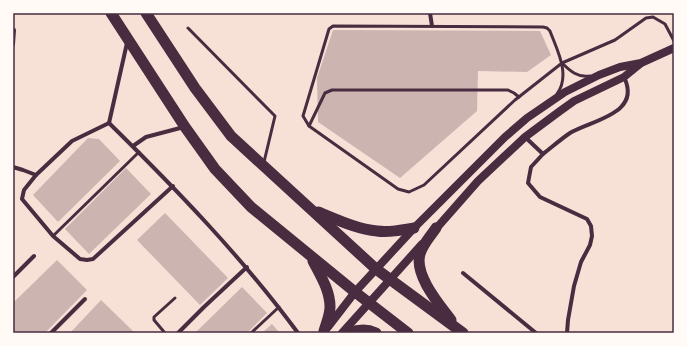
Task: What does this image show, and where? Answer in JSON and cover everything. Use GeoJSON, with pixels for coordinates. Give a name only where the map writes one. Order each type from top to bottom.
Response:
{"type":"FeatureCollection","features":[{"type":"Feature","properties":{"kind":"highway"},"geometry":{"type":"LineString","coordinates":[[111,13],[185,127],[215,169],[251,207],[368,303],[408,333]]}},
{"type":"Feature","properties":{"kind":"highway"},"geometry":{"type":"LineString","coordinates":[[146,13],[195,88],[231,136],[376,269],[460,331]]}},
{"type":"Feature","properties":{"kind":"highway"},"geometry":{"type":"LineString","coordinates":[[311,210],[377,232],[414,228]]}},
{"type":"Feature","properties":{"kind":"highway"},"geometry":{"type":"LineString","coordinates":[[436,228],[423,246],[419,256],[420,268],[424,280],[431,292],[460,331]]}},
{"type":"Feature","properties":{"kind":"highway"},"geometry":{"type":"LineString","coordinates":[[310,256],[326,286],[329,297],[330,309],[323,332]]}},
{"type":"Feature","properties":{"kind":"highway"},"geometry":{"type":"LineString","coordinates":[[350,333],[362,330],[376,333]]}},
{"type":"Feature","properties":{"kind":"main road"},"geometry":{"type":"LineString","coordinates":[[323,332],[355,292],[414,228],[505,137],[527,118],[565,92],[599,75],[620,67],[640,63],[674,48]]}},
{"type":"Feature","properties":{"kind":"main road"},"geometry":{"type":"LineString","coordinates":[[342,333],[478,182],[525,137],[574,101],[624,77],[640,63]]}},
{"type":"Feature","properties":{"kind":"street"},"geometry":{"type":"LineString","coordinates":[[430,13],[432,26]]}},
{"type":"Feature","properties":{"kind":"street"},"geometry":{"type":"LineString","coordinates":[[13,44],[14,30]]}},
{"type":"Feature","properties":{"kind":"street"},"geometry":{"type":"LineString","coordinates":[[109,123],[128,40]]}},
{"type":"Feature","properties":{"kind":"street"},"geometry":{"type":"LineString","coordinates":[[567,333],[574,286],[581,262],[590,245],[592,236],[591,226],[587,219],[540,197],[528,183],[531,167],[543,154],[570,133],[612,115],[620,109],[628,94],[628,85],[624,77]]}},
{"type":"Feature","properties":{"kind":"street"},"geometry":{"type":"LineString","coordinates":[[109,123],[173,186],[247,267],[298,333]]}},
{"type":"Feature","properties":{"kind":"street"},"geometry":{"type":"LineString","coordinates":[[109,123],[75,139],[36,175],[24,190],[22,199],[53,236],[80,259],[93,259],[173,186]]}},
{"type":"Feature","properties":{"kind":"street"},"geometry":{"type":"LineString","coordinates":[[133,146],[146,137],[185,127]]}},
{"type":"Feature","properties":{"kind":"street"},"geometry":{"type":"LineString","coordinates":[[525,137],[543,154]]}},
{"type":"Feature","properties":{"kind":"street"},"geometry":{"type":"LineString","coordinates":[[13,168],[36,175]]}},
{"type":"Feature","properties":{"kind":"street"},"geometry":{"type":"LineString","coordinates":[[13,277],[34,256]]}},
{"type":"Feature","properties":{"kind":"street"},"geometry":{"type":"LineString","coordinates":[[178,333],[247,267]]}},
{"type":"Feature","properties":{"kind":"street"},"geometry":{"type":"LineString","coordinates":[[463,273],[536,333]]}},
{"type":"Feature","properties":{"kind":"street"},"geometry":{"type":"LineString","coordinates":[[51,333],[85,299]]}},
{"type":"Feature","properties":{"kind":"street"},"geometry":{"type":"LineString","coordinates":[[56,329],[60,333]]}},
{"type":"Feature","properties":{"kind":"lane"},"geometry":{"type":"LineString","coordinates":[[551,102],[560,90],[563,80],[562,63],[550,31],[547,28],[333,26],[329,29],[303,116],[309,126],[398,189],[409,192],[424,185],[519,97],[562,63],[615,40],[646,18],[653,17],[665,24],[674,41]]}},
{"type":"Feature","properties":{"kind":"lane"},"geometry":{"type":"LineString","coordinates":[[188,28],[275,116],[263,166]]}},
{"type":"Feature","properties":{"kind":"lane"},"geometry":{"type":"LineString","coordinates":[[562,63],[570,71],[578,75],[599,75]]}},
{"type":"Feature","properties":{"kind":"lane"},"geometry":{"type":"LineString","coordinates":[[309,126],[326,93],[332,90],[508,90],[519,97]]}},
{"type":"Feature","properties":{"kind":"lane"},"geometry":{"type":"LineString","coordinates":[[53,236],[139,152]]}},
{"type":"Feature","properties":{"kind":"lane"},"geometry":{"type":"LineString","coordinates":[[165,333],[154,320],[154,317],[175,298]]}},
{"type":"Feature","properties":{"kind":"lane"},"geometry":{"type":"LineString","coordinates":[[251,333],[279,307]]}},
{"type":"Feature","properties":{"kind":"building"},"geometry":{"type":"Polygon","coordinates":[[[333,30],[540,31],[551,55],[527,72],[478,71],[477,111],[400,178],[318,122],[317,78],[333,30]]]}},
{"type":"Feature","properties":{"kind":"building"},"geometry":{"type":"Polygon","coordinates":[[[88,138],[99,139],[120,161],[58,222],[33,195],[88,138]]]}},
{"type":"Feature","properties":{"kind":"building"},"geometry":{"type":"Polygon","coordinates":[[[126,168],[151,194],[89,254],[65,229],[126,168]]]}},
{"type":"Feature","properties":{"kind":"building"},"geometry":{"type":"Polygon","coordinates":[[[165,213],[228,278],[200,305],[137,240],[165,213]]]}},
{"type":"Feature","properties":{"kind":"building"},"geometry":{"type":"Polygon","coordinates":[[[57,260],[87,290],[45,333],[13,333],[13,303],[57,260]]]}},
{"type":"Feature","properties":{"kind":"building"},"geometry":{"type":"Polygon","coordinates":[[[242,287],[267,313],[247,333],[195,333],[242,287]]]}},
{"type":"Feature","properties":{"kind":"building"},"geometry":{"type":"Polygon","coordinates":[[[101,300],[135,333],[70,333],[101,300]]]}},
{"type":"Feature","properties":{"kind":"building"},"geometry":{"type":"Polygon","coordinates":[[[272,324],[280,333],[262,333],[272,324]]]}}]}
